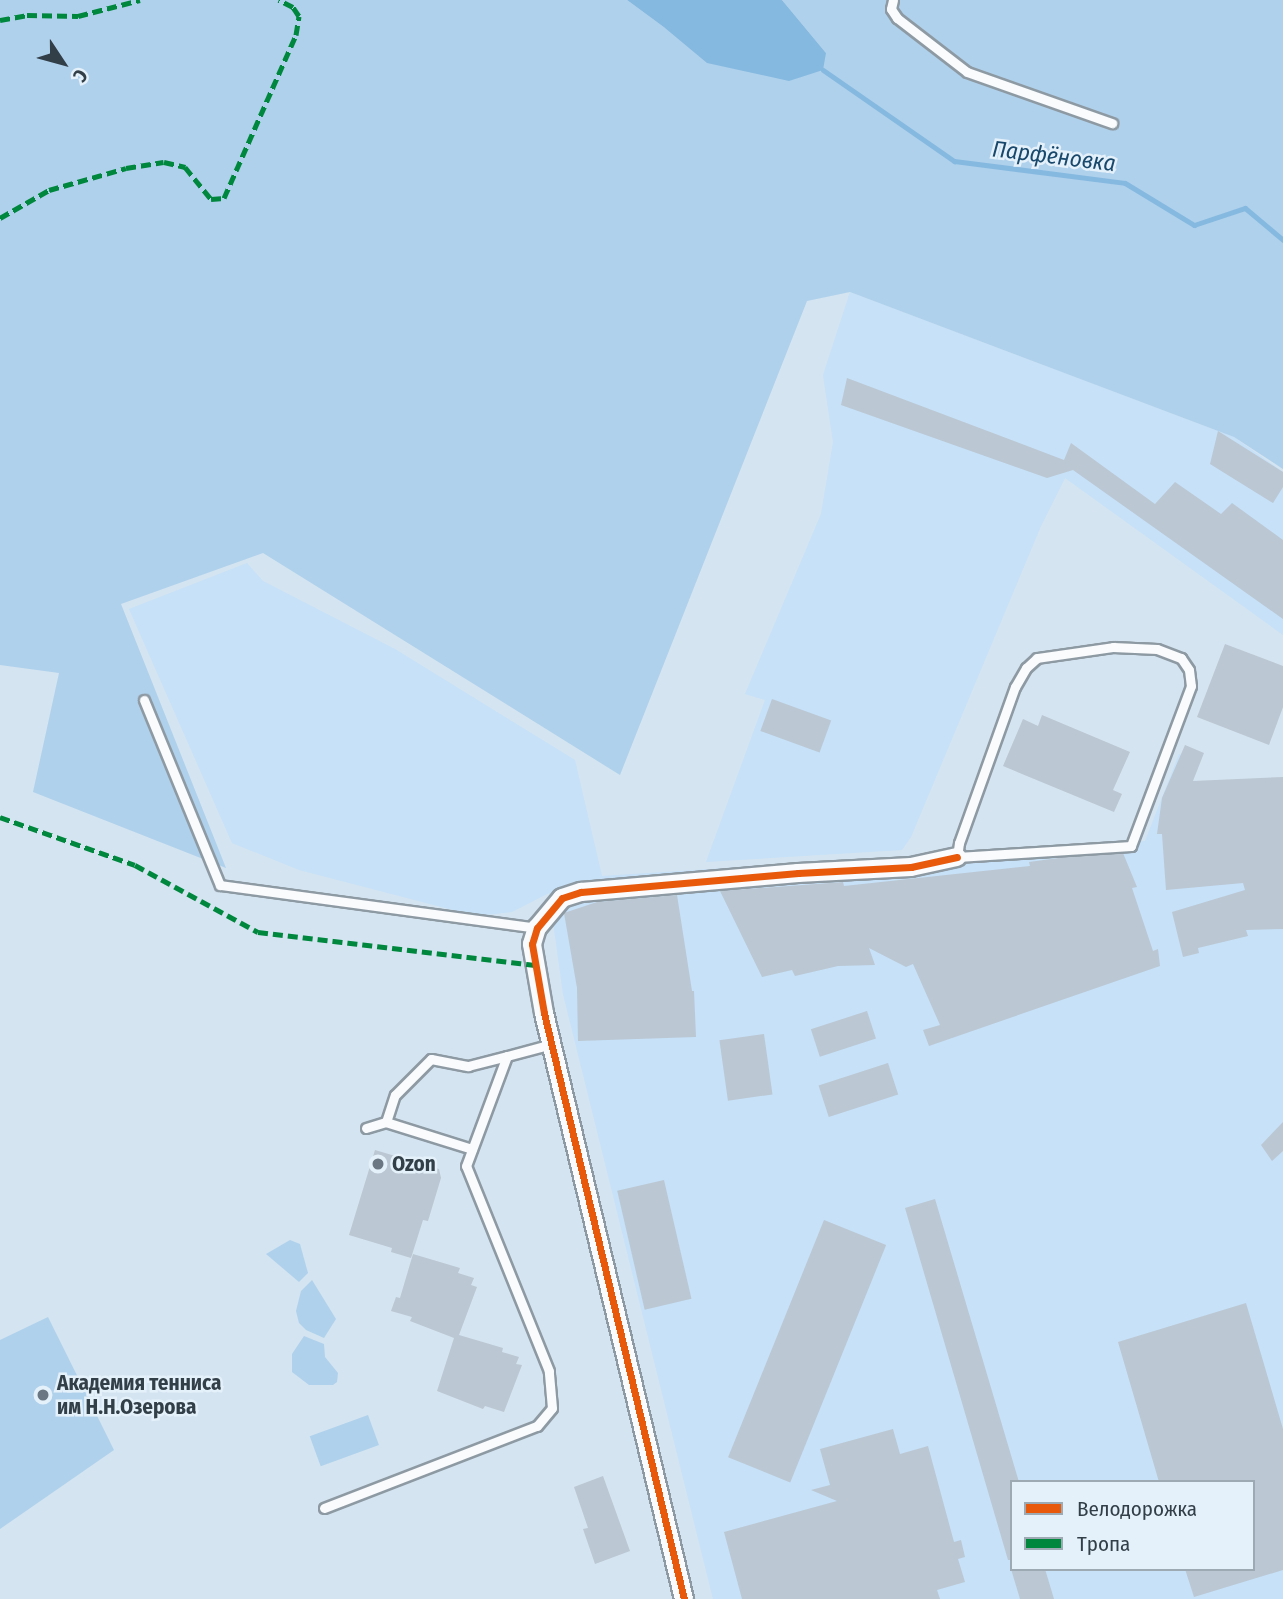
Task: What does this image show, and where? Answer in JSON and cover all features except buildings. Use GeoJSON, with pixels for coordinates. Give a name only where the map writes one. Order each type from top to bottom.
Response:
{"type":"FeatureCollection","features":[{"type":"Feature","properties":{"kind":"street"},"geometry":{"type":"LineString","coordinates":[[684,1599],[552,1044],[535,965],[533,944],[537,928],[562,898],[581,891],[758,876],[911,867],[957,858]]}},
{"type":"Feature","properties":{"kind":"lane"},"geometry":{"type":"LineString","coordinates":[[892,0],[891,9],[897,18],[967,72],[1112,123]]}},
{"type":"Feature","properties":{"kind":"lane"},"geometry":{"type":"LineString","coordinates":[[1113,647],[1157,649],[1181,658],[1189,670],[1191,686],[1131,846],[957,858],[959,843],[1015,687],[1037,658],[1113,647]]}},
{"type":"Feature","properties":{"kind":"lane"},"geometry":{"type":"LineString","coordinates":[[144,700],[220,885],[537,928]]}},
{"type":"Feature","properties":{"kind":"lane"},"geometry":{"type":"LineString","coordinates":[[386,1122],[395,1095],[431,1059],[468,1066],[552,1044]]}},
{"type":"Feature","properties":{"kind":"lane"},"geometry":{"type":"LineString","coordinates":[[324,1508],[537,1426],[544,1421],[552,1408],[550,1371],[466,1166],[507,1056]]}},
{"type":"Feature","properties":{"kind":"lane"},"geometry":{"type":"LineString","coordinates":[[366,1128],[386,1122],[472,1149]]}},
{"type":"Feature","properties":{"kind":"shaded area"},"geometry":{"type":"Polygon","coordinates":[[[0,0],[627,0],[665,28],[826,53],[782,0],[1283,0],[1283,469],[1234,437],[850,292],[807,301],[620,775],[263,553],[121,604],[226,868],[33,792],[59,673],[0,665],[0,0]]]}},
{"type":"Feature","properties":{"kind":"shaded area"},"geometry":{"type":"Polygon","coordinates":[[[627,0],[782,0],[826,53],[823,70],[789,81],[707,63],[627,0]]]}},
{"type":"Feature","properties":{"kind":"shaded area"},"geometry":{"type":"Polygon","coordinates":[[[850,292],[1234,437],[1283,472],[1283,635],[1065,478],[1041,526],[911,837],[902,850],[706,862],[765,700],[745,694],[821,514],[833,442],[823,375],[850,292]]]}},
{"type":"Feature","properties":{"kind":"shaded area"},"geometry":{"type":"Polygon","coordinates":[[[247,563],[263,581],[395,649],[575,760],[602,876],[1145,841],[1179,754],[1193,760],[1181,786],[1283,781],[1283,1599],[713,1599],[563,994],[549,893],[512,912],[476,916],[299,870],[232,843],[129,609],[247,563]]]}},
{"type":"Feature","properties":{"kind":"shaded area"},"geometry":{"type":"Polygon","coordinates":[[[290,1240],[300,1244],[308,1273],[299,1282],[266,1254],[290,1240]]]}},
{"type":"Feature","properties":{"kind":"shaded area"},"geometry":{"type":"Polygon","coordinates":[[[312,1280],[336,1319],[324,1338],[306,1330],[299,1323],[296,1311],[301,1291],[312,1280]]]}},
{"type":"Feature","properties":{"kind":"shaded area","name":"Академия тенниса им Н.Н.Озерова"},"geometry":{"type":"Polygon","coordinates":[[[48,1317],[114,1450],[0,1529],[0,1340],[48,1317]]]}},
{"type":"Feature","properties":{"kind":"shaded area"},"geometry":{"type":"Polygon","coordinates":[[[304,1336],[324,1344],[325,1357],[338,1373],[337,1382],[333,1385],[309,1385],[292,1372],[292,1354],[304,1336]]]}},
{"type":"Feature","properties":{"kind":"shaded area"},"geometry":{"type":"Polygon","coordinates":[[[368,1415],[379,1445],[321,1466],[310,1436],[368,1415]]]}},
{"type":"Feature","properties":{"kind":"waterway","name":"Парфёновка"},"geometry":{"type":"LineString","coordinates":[[823,70],[954,161],[1125,183],[1194,225],[1245,208],[1283,240]]}},
{"type":"Feature","properties":{"kind":"marked path"},"geometry":{"type":"LineString","coordinates":[[0,20],[27,15],[78,16],[140,0]]}},
{"type":"Feature","properties":{"kind":"marked path"},"geometry":{"type":"LineString","coordinates":[[0,218],[49,190],[126,168],[164,162],[185,167],[211,199],[224,198],[296,35],[299,16],[293,7],[279,0]]}},
{"type":"Feature","properties":{"kind":"marked path"},"geometry":{"type":"LineString","coordinates":[[0,817],[135,865],[258,932],[535,965]]}},
{"type":"Feature","properties":{"kind":"cycle path"},"geometry":{"type":"LineString","coordinates":[[684,1599],[544,1013],[532,944],[537,928],[562,898],[581,892],[798,873],[911,867],[957,857]]}},
{"type":"Feature","properties":{"kind":"place","name":"Ozon"},"geometry":{"type":"Point","coordinates":[378,1164]}},
{"type":"Feature","properties":{"kind":"place","name":"Академия тенниса им Н.Н.Озерова"},"geometry":{"type":"Point","coordinates":[43,1395]}}]}
